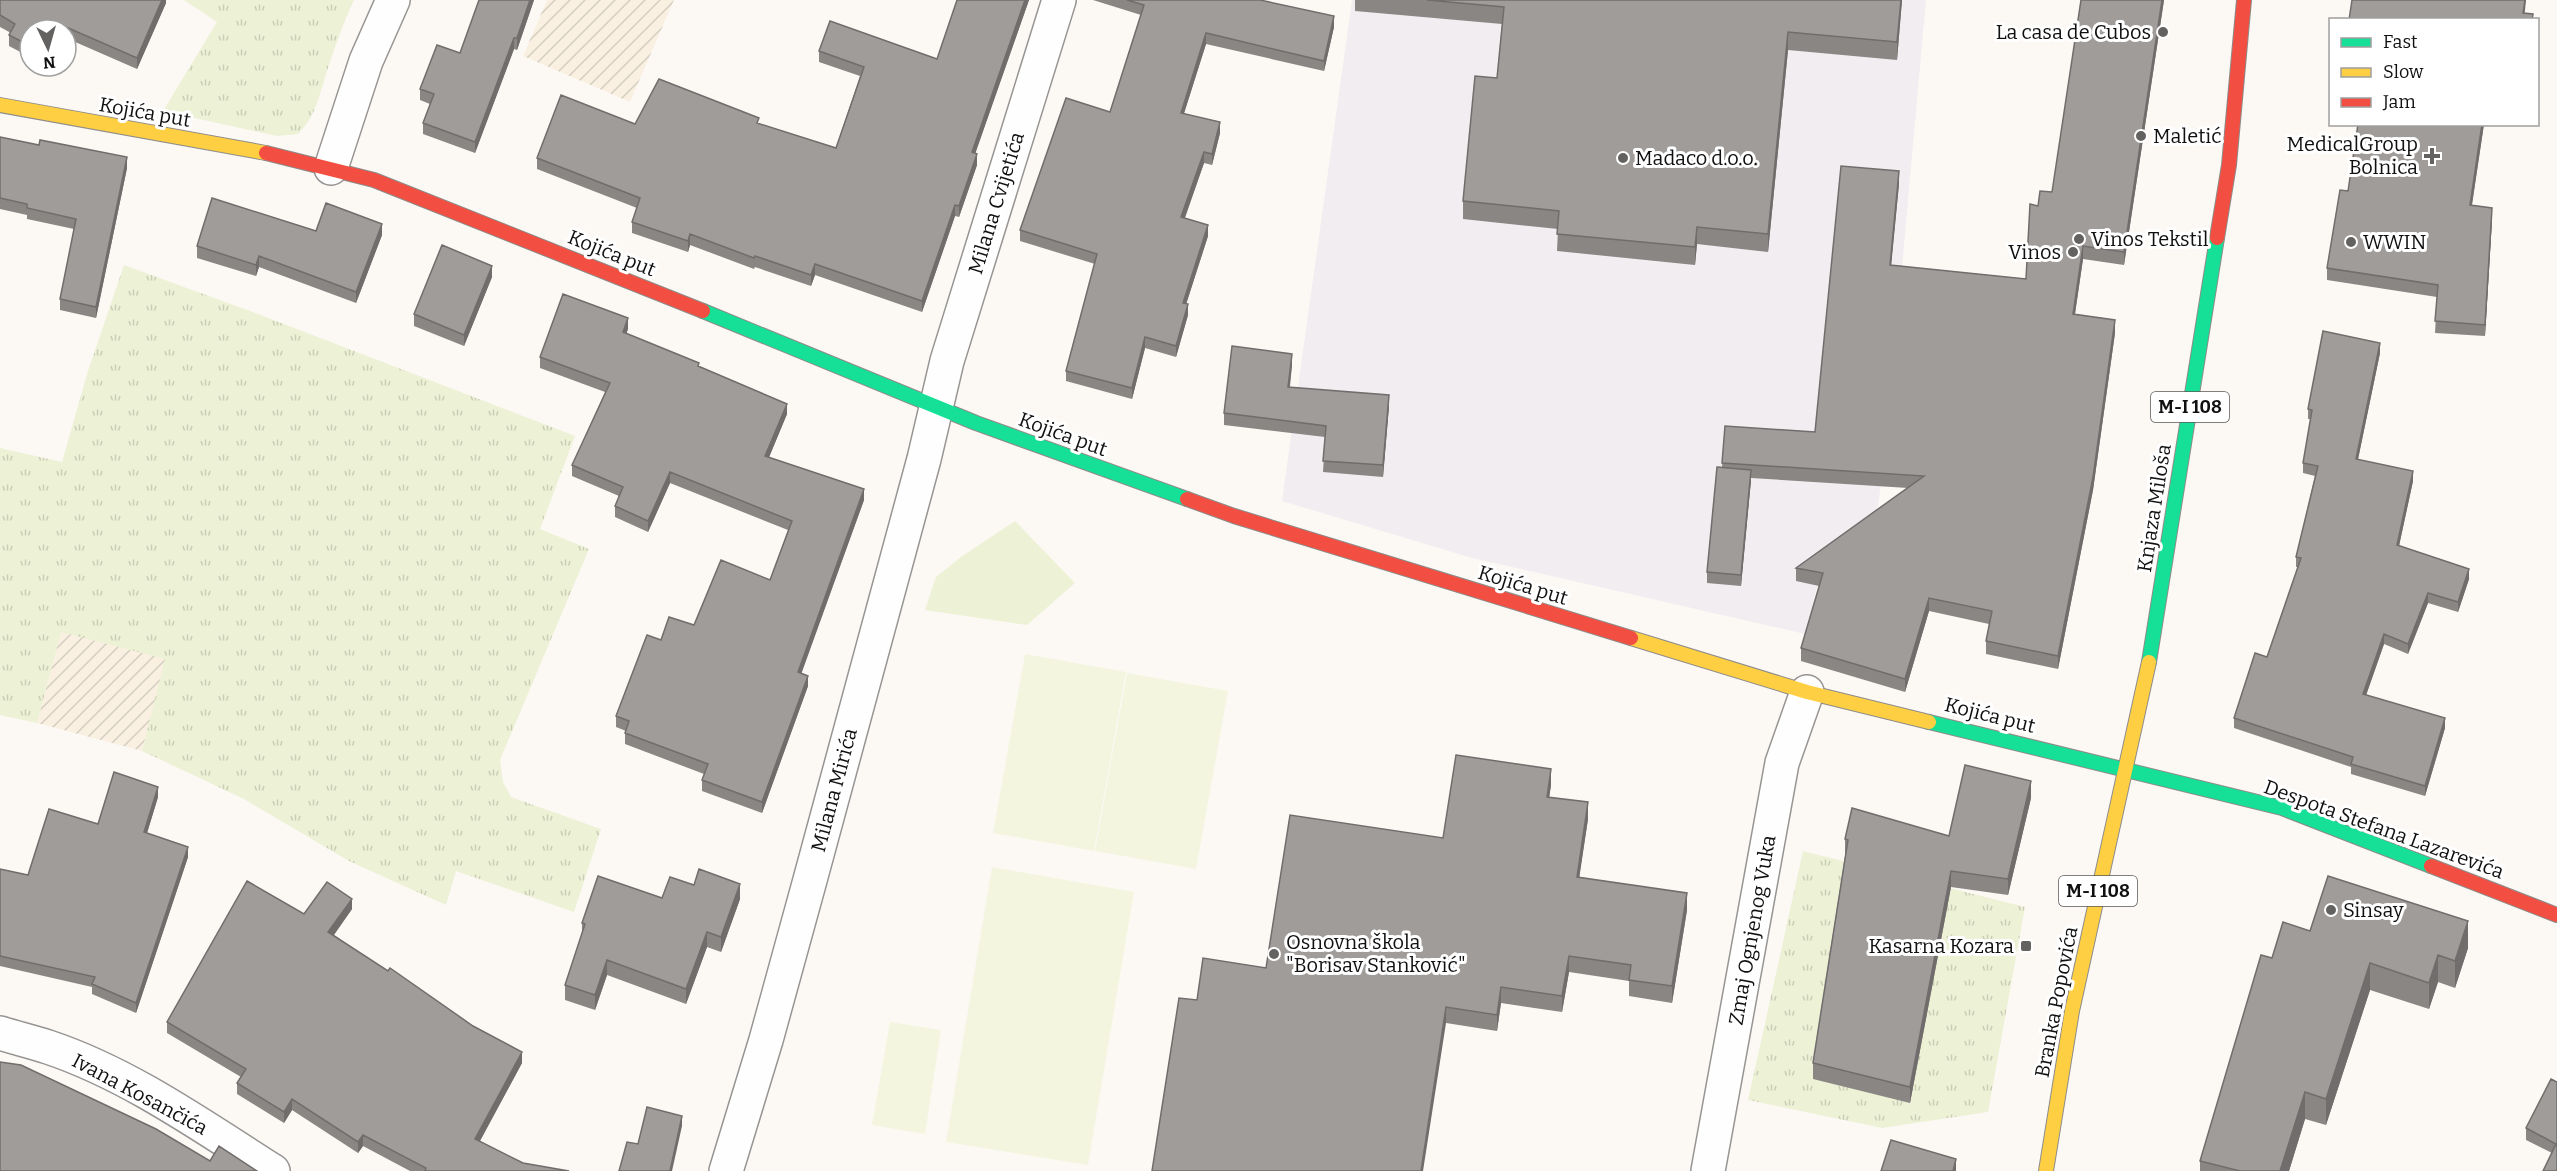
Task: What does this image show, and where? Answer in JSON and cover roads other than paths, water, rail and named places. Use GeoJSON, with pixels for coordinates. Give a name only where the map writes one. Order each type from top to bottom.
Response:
{"type":"FeatureCollection","features":[{"type":"Feature","properties":{"kind":"street"},"geometry":{"type":"LineString","coordinates":[[331,168],[366,61],[393,0]]}},
{"type":"Feature","properties":{"kind":"street","name":"Milana Cvijetića"},"geometry":{"type":"LineString","coordinates":[[936,407],[947,361],[1059,0]]}},
{"type":"Feature","properties":{"kind":"street","name":"Knjaza Miloša"},"geometry":{"type":"LineString","coordinates":[[2125,770],[2149,663],[2229,165],[2244,0]]}},
{"type":"Feature","properties":{"kind":"street","name":"Kojića put"},"geometry":{"type":"LineString","coordinates":[[0,105],[280,156],[374,180],[997,431],[1234,516],[1808,692],[2125,770]]}},
{"type":"Feature","properties":{"kind":"street","name":"Milana Mirića"},"geometry":{"type":"LineString","coordinates":[[726,1171],[810,880],[936,407]]}},
{"type":"Feature","properties":{"kind":"street","name":"Zmaj Ognjenog Vuka"},"geometry":{"type":"LineString","coordinates":[[1708,1171],[1782,763],[1808,692]]}},
{"type":"Feature","properties":{"kind":"street","name":"Despota Stefana Lazarevića"},"geometry":{"type":"LineString","coordinates":[[2125,770],[2282,808],[2557,915]]}},
{"type":"Feature","properties":{"kind":"street","name":"Branka Popovića"},"geometry":{"type":"LineString","coordinates":[[2046,1171],[2072,1011],[2125,770]]}},
{"type":"Feature","properties":{"kind":"street","name":"Ivana Kosančića"},"geometry":{"type":"LineString","coordinates":[[0,1033],[49,1048],[106,1072],[179,1112],[273,1171]]}},
{"type":"Feature","properties":{"kind":"place","name":"La casa de Cubos"},"geometry":{"type":"Point","coordinates":[2163,32]}},
{"type":"Feature","properties":{"kind":"place","name":"Maletić"},"geometry":{"type":"Point","coordinates":[2141,136]}},
{"type":"Feature","properties":{"kind":"place","name":"MedicalGroup Bolnica"},"geometry":{"type":"Point","coordinates":[2432,156]}},
{"type":"Feature","properties":{"kind":"place","name":"Madaco d.o.o."},"geometry":{"type":"Point","coordinates":[1623,158]}},
{"type":"Feature","properties":{"kind":"place","name":"Vinos Tekstil"},"geometry":{"type":"Point","coordinates":[2079,239]}},
{"type":"Feature","properties":{"kind":"place","name":"WWIN"},"geometry":{"type":"Point","coordinates":[2351,242]}},
{"type":"Feature","properties":{"kind":"place","name":"Vinos"},"geometry":{"type":"Point","coordinates":[2073,252]}},
{"type":"Feature","properties":{"kind":"place","name":"Sinsay"},"geometry":{"type":"Point","coordinates":[2331,910]}},
{"type":"Feature","properties":{"kind":"place","name":"Kasarna Kozara"},"geometry":{"type":"Point","coordinates":[2026,946]}},
{"type":"Feature","properties":{"kind":"place","name":"Osnovna škola \"Borisav Stanković\""},"geometry":{"type":"Point","coordinates":[1274,954]}}]}
